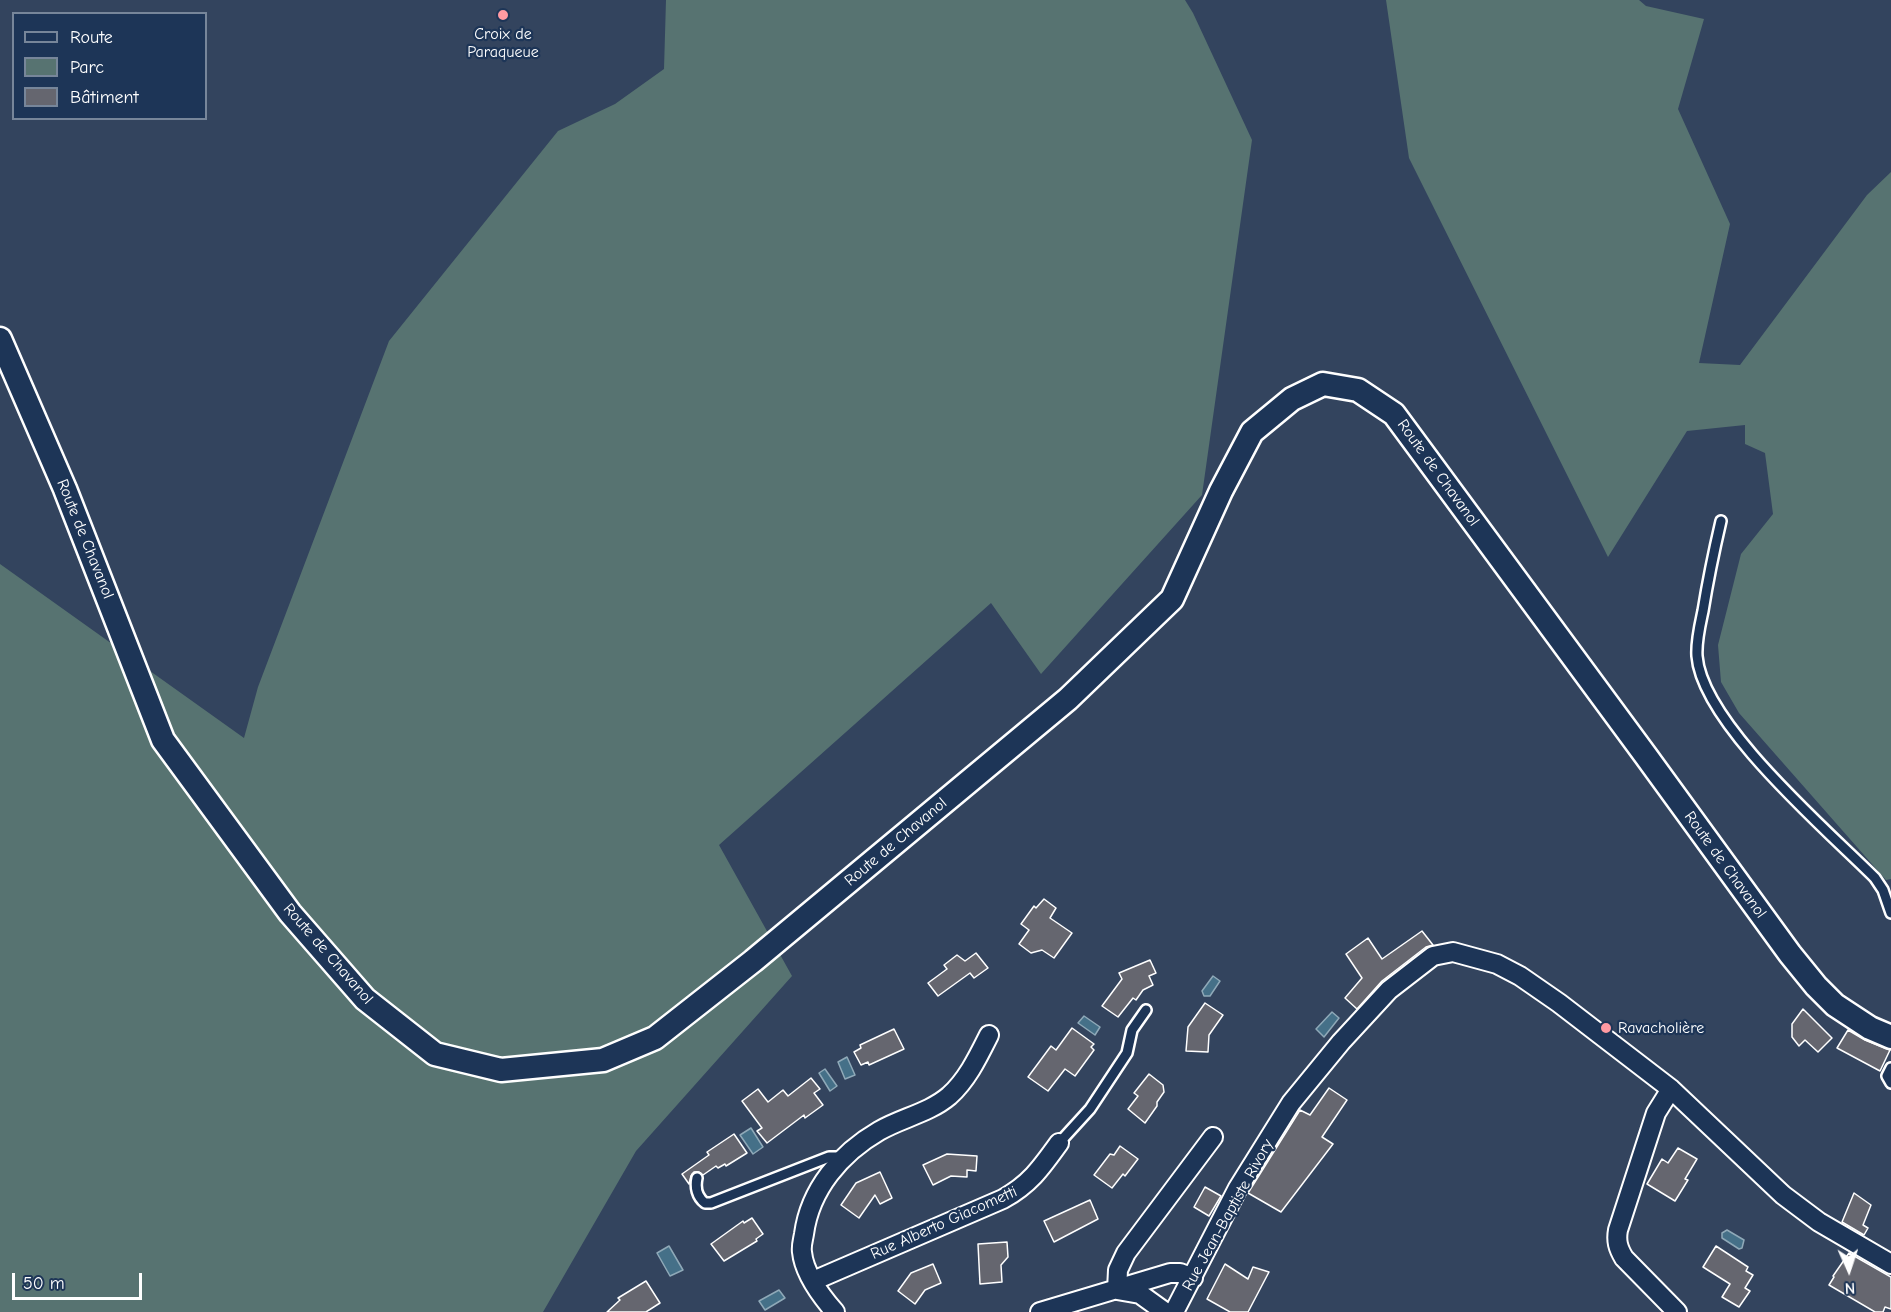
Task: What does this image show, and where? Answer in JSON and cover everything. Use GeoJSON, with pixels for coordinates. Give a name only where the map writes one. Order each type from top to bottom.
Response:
{"type":"FeatureCollection","features":[{"type":"Feature","properties":{"kind":"street","name":"Route de Chavanol"},"geometry":{"type":"LineString","coordinates":[[0,339],[65,489],[163,740],[298,922],[365,999],[435,1054],[501,1070],[603,1060],[655,1038],[753,961],[1068,699],[1130,641],[1172,599],[1221,491],[1252,432],[1293,399],[1323,384],[1358,390],[1394,414],[1816,987],[1835,1005],[1854,1018],[1891,1037]]}},
{"type":"Feature","properties":{"kind":"street","name":"Rue Jean-Baptiste Rivory"},"geometry":{"type":"LineString","coordinates":[[1174,1312],[1238,1188],[1291,1103],[1341,1042],[1389,990],[1433,956],[1453,952],[1497,964],[1520,976],[1559,1003],[1671,1089],[1783,1195],[1819,1222],[1891,1264]]}},
{"type":"Feature","properties":{"kind":"street"},"geometry":{"type":"LineString","coordinates":[[834,1312],[813,1281],[802,1253],[805,1224],[811,1205],[822,1185],[841,1161],[862,1141],[948,1097],[963,1082],[989,1035]]}},
{"type":"Feature","properties":{"kind":"street"},"geometry":{"type":"LineString","coordinates":[[1671,1089],[1656,1113],[1616,1239],[1624,1258],[1677,1312]]}},
{"type":"Feature","properties":{"kind":"street"},"geometry":{"type":"LineString","coordinates":[[1117,1290],[1118,1270],[1126,1253],[1213,1137]]}},
{"type":"Feature","properties":{"kind":"street","name":"Rue Alberto Giacometti"},"geometry":{"type":"LineString","coordinates":[[813,1281],[1003,1199],[1021,1189],[1034,1177],[1059,1143]]}},
{"type":"Feature","properties":{"kind":"street"},"geometry":{"type":"LineString","coordinates":[[1040,1312],[1170,1273],[1180,1273],[1193,1278]]}},
{"type":"Feature","properties":{"kind":"street"},"geometry":{"type":"LineString","coordinates":[[1117,1290],[1140,1294],[1165,1312]]}},
{"type":"Feature","properties":{"kind":"lane"},"geometry":{"type":"LineString","coordinates":[[1721,521],[1709,572],[1698,637],[1698,662],[1704,684],[1713,702],[1758,760],[1875,879],[1883,890],[1891,914]]}},
{"type":"Feature","properties":{"kind":"lane"},"geometry":{"type":"LineString","coordinates":[[1059,1143],[1090,1109],[1127,1053],[1132,1030],[1146,1010]]}},
{"type":"Feature","properties":{"kind":"lane"},"geometry":{"type":"LineString","coordinates":[[1891,1068],[1887,1076],[1891,1083]]}},
{"type":"Feature","properties":{"kind":"lane"},"geometry":{"type":"LineString","coordinates":[[697,1178],[696,1188],[699,1195],[705,1203],[711,1203],[829,1157],[838,1157],[841,1161]]}},
{"type":"Feature","properties":{"kind":"green space"},"geometry":{"type":"Polygon","coordinates":[[[666,0],[1185,0],[1252,140],[1202,495],[1041,674],[991,603],[719,845],[792,976],[636,1151],[543,1312],[0,1312],[0,564],[244,738],[258,687],[389,341],[558,131],[615,104],[664,69],[666,0]]]}},
{"type":"Feature","properties":{"kind":"green space"},"geometry":{"type":"Polygon","coordinates":[[[1386,0],[1639,0],[1646,6],[1704,19],[1678,109],[1730,224],[1699,363],[1740,365],[1867,195],[1891,172],[1891,879],[1886,880],[1739,713],[1721,682],[1718,645],[1741,554],[1773,514],[1765,453],[1745,444],[1745,425],[1687,431],[1608,557],[1409,158],[1386,0]]]}},
{"type":"Feature","properties":{"kind":"water"},"geometry":{"type":"Polygon","coordinates":[[[1213,976],[1220,981],[1210,996],[1204,996],[1202,991],[1213,976]]]}},
{"type":"Feature","properties":{"kind":"water"},"geometry":{"type":"Polygon","coordinates":[[[1332,1012],[1339,1018],[1324,1037],[1316,1029],[1332,1012]]]}},
{"type":"Feature","properties":{"kind":"water"},"geometry":{"type":"Polygon","coordinates":[[[1084,1016],[1100,1027],[1095,1035],[1078,1023],[1084,1016]]]}},
{"type":"Feature","properties":{"kind":"water"},"geometry":{"type":"Polygon","coordinates":[[[847,1057],[855,1075],[845,1079],[838,1062],[847,1057]]]}},
{"type":"Feature","properties":{"kind":"water"},"geometry":{"type":"Polygon","coordinates":[[[825,1069],[837,1086],[830,1091],[819,1073],[825,1069]]]}},
{"type":"Feature","properties":{"kind":"water"},"geometry":{"type":"Polygon","coordinates":[[[751,1128],[763,1147],[753,1154],[740,1135],[751,1128]]]}},
{"type":"Feature","properties":{"kind":"water"},"geometry":{"type":"Polygon","coordinates":[[[1727,1230],[1744,1240],[1742,1248],[1739,1249],[1722,1238],[1722,1233],[1727,1230]]]}},
{"type":"Feature","properties":{"kind":"water"},"geometry":{"type":"Polygon","coordinates":[[[669,1246],[683,1270],[670,1276],[657,1253],[669,1246]]]}},
{"type":"Feature","properties":{"kind":"water"},"geometry":{"type":"Polygon","coordinates":[[[779,1290],[785,1298],[765,1310],[759,1301],[779,1290]]]}},
{"type":"Feature","properties":{"kind":"building"},"geometry":{"type":"Polygon","coordinates":[[[1044,899],[1056,908],[1050,918],[1072,933],[1054,958],[1042,950],[1031,953],[1019,944],[1029,930],[1021,924],[1034,906],[1036,908],[1044,899]]]}},
{"type":"Feature","properties":{"kind":"building"},"geometry":{"type":"Polygon","coordinates":[[[1422,931],[1433,945],[1426,947],[1382,981],[1357,1009],[1345,998],[1362,978],[1346,954],[1368,938],[1382,959],[1422,931]]]}},
{"type":"Feature","properties":{"kind":"building"},"geometry":{"type":"Polygon","coordinates":[[[976,953],[988,968],[974,978],[970,973],[938,996],[928,983],[947,969],[944,965],[957,955],[965,961],[976,953]]]}},
{"type":"Feature","properties":{"kind":"building"},"geometry":{"type":"Polygon","coordinates":[[[1150,960],[1156,973],[1149,976],[1153,985],[1143,990],[1136,1000],[1133,998],[1118,1017],[1102,1006],[1122,979],[1119,973],[1150,960]]]}},
{"type":"Feature","properties":{"kind":"building"},"geometry":{"type":"Polygon","coordinates":[[[1205,1003],[1223,1015],[1209,1035],[1208,1052],[1186,1051],[1188,1027],[1205,1003]]]}},
{"type":"Feature","properties":{"kind":"building"},"geometry":{"type":"Polygon","coordinates":[[[1803,1009],[1832,1038],[1818,1052],[1805,1040],[1799,1046],[1792,1037],[1792,1024],[1803,1009]]]}},
{"type":"Feature","properties":{"kind":"building"},"geometry":{"type":"Polygon","coordinates":[[[1072,1028],[1094,1044],[1091,1047],[1094,1050],[1075,1076],[1065,1069],[1048,1091],[1028,1077],[1051,1046],[1056,1050],[1072,1028]]]}},
{"type":"Feature","properties":{"kind":"building"},"geometry":{"type":"Polygon","coordinates":[[[894,1029],[904,1049],[869,1065],[868,1062],[861,1065],[854,1052],[861,1048],[860,1045],[894,1029]]]}},
{"type":"Feature","properties":{"kind":"building"},"geometry":{"type":"Polygon","coordinates":[[[1848,1030],[1890,1050],[1880,1071],[1837,1048],[1848,1030]]]}},
{"type":"Feature","properties":{"kind":"building"},"geometry":{"type":"Polygon","coordinates":[[[1149,1074],[1163,1085],[1164,1092],[1145,1123],[1128,1109],[1138,1096],[1134,1093],[1149,1074]]]}},
{"type":"Feature","properties":{"kind":"building"},"geometry":{"type":"Polygon","coordinates":[[[811,1078],[820,1089],[814,1093],[823,1105],[805,1118],[804,1115],[767,1143],[757,1131],[762,1128],[742,1101],[758,1089],[768,1102],[783,1090],[788,1096],[811,1078]]]}},
{"type":"Feature","properties":{"kind":"building"},"geometry":{"type":"Polygon","coordinates":[[[1329,1088],[1347,1100],[1322,1137],[1333,1144],[1281,1212],[1248,1193],[1300,1110],[1310,1115],[1329,1088]]]}},
{"type":"Feature","properties":{"kind":"building"},"geometry":{"type":"Polygon","coordinates":[[[734,1134],[747,1153],[726,1166],[725,1164],[718,1168],[716,1166],[703,1175],[694,1172],[689,1184],[682,1174],[709,1155],[707,1152],[734,1134]]]}},
{"type":"Feature","properties":{"kind":"building"},"geometry":{"type":"Polygon","coordinates":[[[1120,1146],[1138,1159],[1112,1188],[1094,1175],[1110,1154],[1114,1155],[1120,1146]]]}},
{"type":"Feature","properties":{"kind":"building"},"geometry":{"type":"Polygon","coordinates":[[[1678,1148],[1697,1159],[1675,1201],[1647,1184],[1662,1159],[1668,1163],[1678,1148]]]}},
{"type":"Feature","properties":{"kind":"building"},"geometry":{"type":"Polygon","coordinates":[[[947,1154],[977,1156],[976,1171],[967,1170],[967,1177],[951,1176],[933,1185],[923,1165],[947,1154]]]}},
{"type":"Feature","properties":{"kind":"building"},"geometry":{"type":"Polygon","coordinates":[[[880,1172],[892,1198],[880,1204],[875,1195],[859,1218],[841,1205],[856,1183],[880,1172]]]}},
{"type":"Feature","properties":{"kind":"building"},"geometry":{"type":"Polygon","coordinates":[[[1205,1187],[1221,1196],[1209,1216],[1194,1207],[1205,1187]]]}},
{"type":"Feature","properties":{"kind":"building"},"geometry":{"type":"Polygon","coordinates":[[[1854,1193],[1871,1205],[1863,1225],[1868,1228],[1864,1235],[1842,1222],[1854,1193]]]}},
{"type":"Feature","properties":{"kind":"building"},"geometry":{"type":"Polygon","coordinates":[[[1090,1200],[1098,1219],[1054,1242],[1044,1221],[1090,1200]]]}},
{"type":"Feature","properties":{"kind":"building"},"geometry":{"type":"Polygon","coordinates":[[[752,1218],[763,1234],[756,1239],[757,1241],[724,1261],[711,1244],[743,1221],[744,1223],[752,1218]]]}},
{"type":"Feature","properties":{"kind":"building"},"geometry":{"type":"Polygon","coordinates":[[[1007,1242],[1008,1257],[1001,1265],[1002,1282],[980,1284],[978,1244],[1007,1242]]]}},
{"type":"Feature","properties":{"kind":"building"},"geometry":{"type":"Polygon","coordinates":[[[1716,1246],[1748,1267],[1746,1271],[1753,1275],[1745,1288],[1750,1291],[1739,1307],[1722,1297],[1730,1284],[1703,1267],[1716,1246]]]}},
{"type":"Feature","properties":{"kind":"building"},"geometry":{"type":"Polygon","coordinates":[[[1849,1253],[1891,1277],[1891,1309],[1885,1307],[1883,1312],[1875,1312],[1829,1285],[1849,1253]]]}},
{"type":"Feature","properties":{"kind":"building"},"geometry":{"type":"Polygon","coordinates":[[[933,1264],[941,1283],[925,1290],[915,1304],[898,1291],[911,1273],[933,1264]]]}},
{"type":"Feature","properties":{"kind":"building"},"geometry":{"type":"Polygon","coordinates":[[[1225,1264],[1248,1279],[1253,1267],[1269,1272],[1248,1312],[1230,1312],[1207,1299],[1225,1264]]]}},
{"type":"Feature","properties":{"kind":"building"},"geometry":{"type":"Polygon","coordinates":[[[646,1281],[660,1303],[646,1312],[607,1312],[620,1300],[618,1298],[646,1281]]]}},
{"type":"Feature","properties":{"kind":"place","name":"Croix de Paraqueue"},"geometry":{"type":"Point","coordinates":[503,15]}},
{"type":"Feature","properties":{"kind":"place","name":"Ravacholière"},"geometry":{"type":"Point","coordinates":[1606,1028]}}]}
